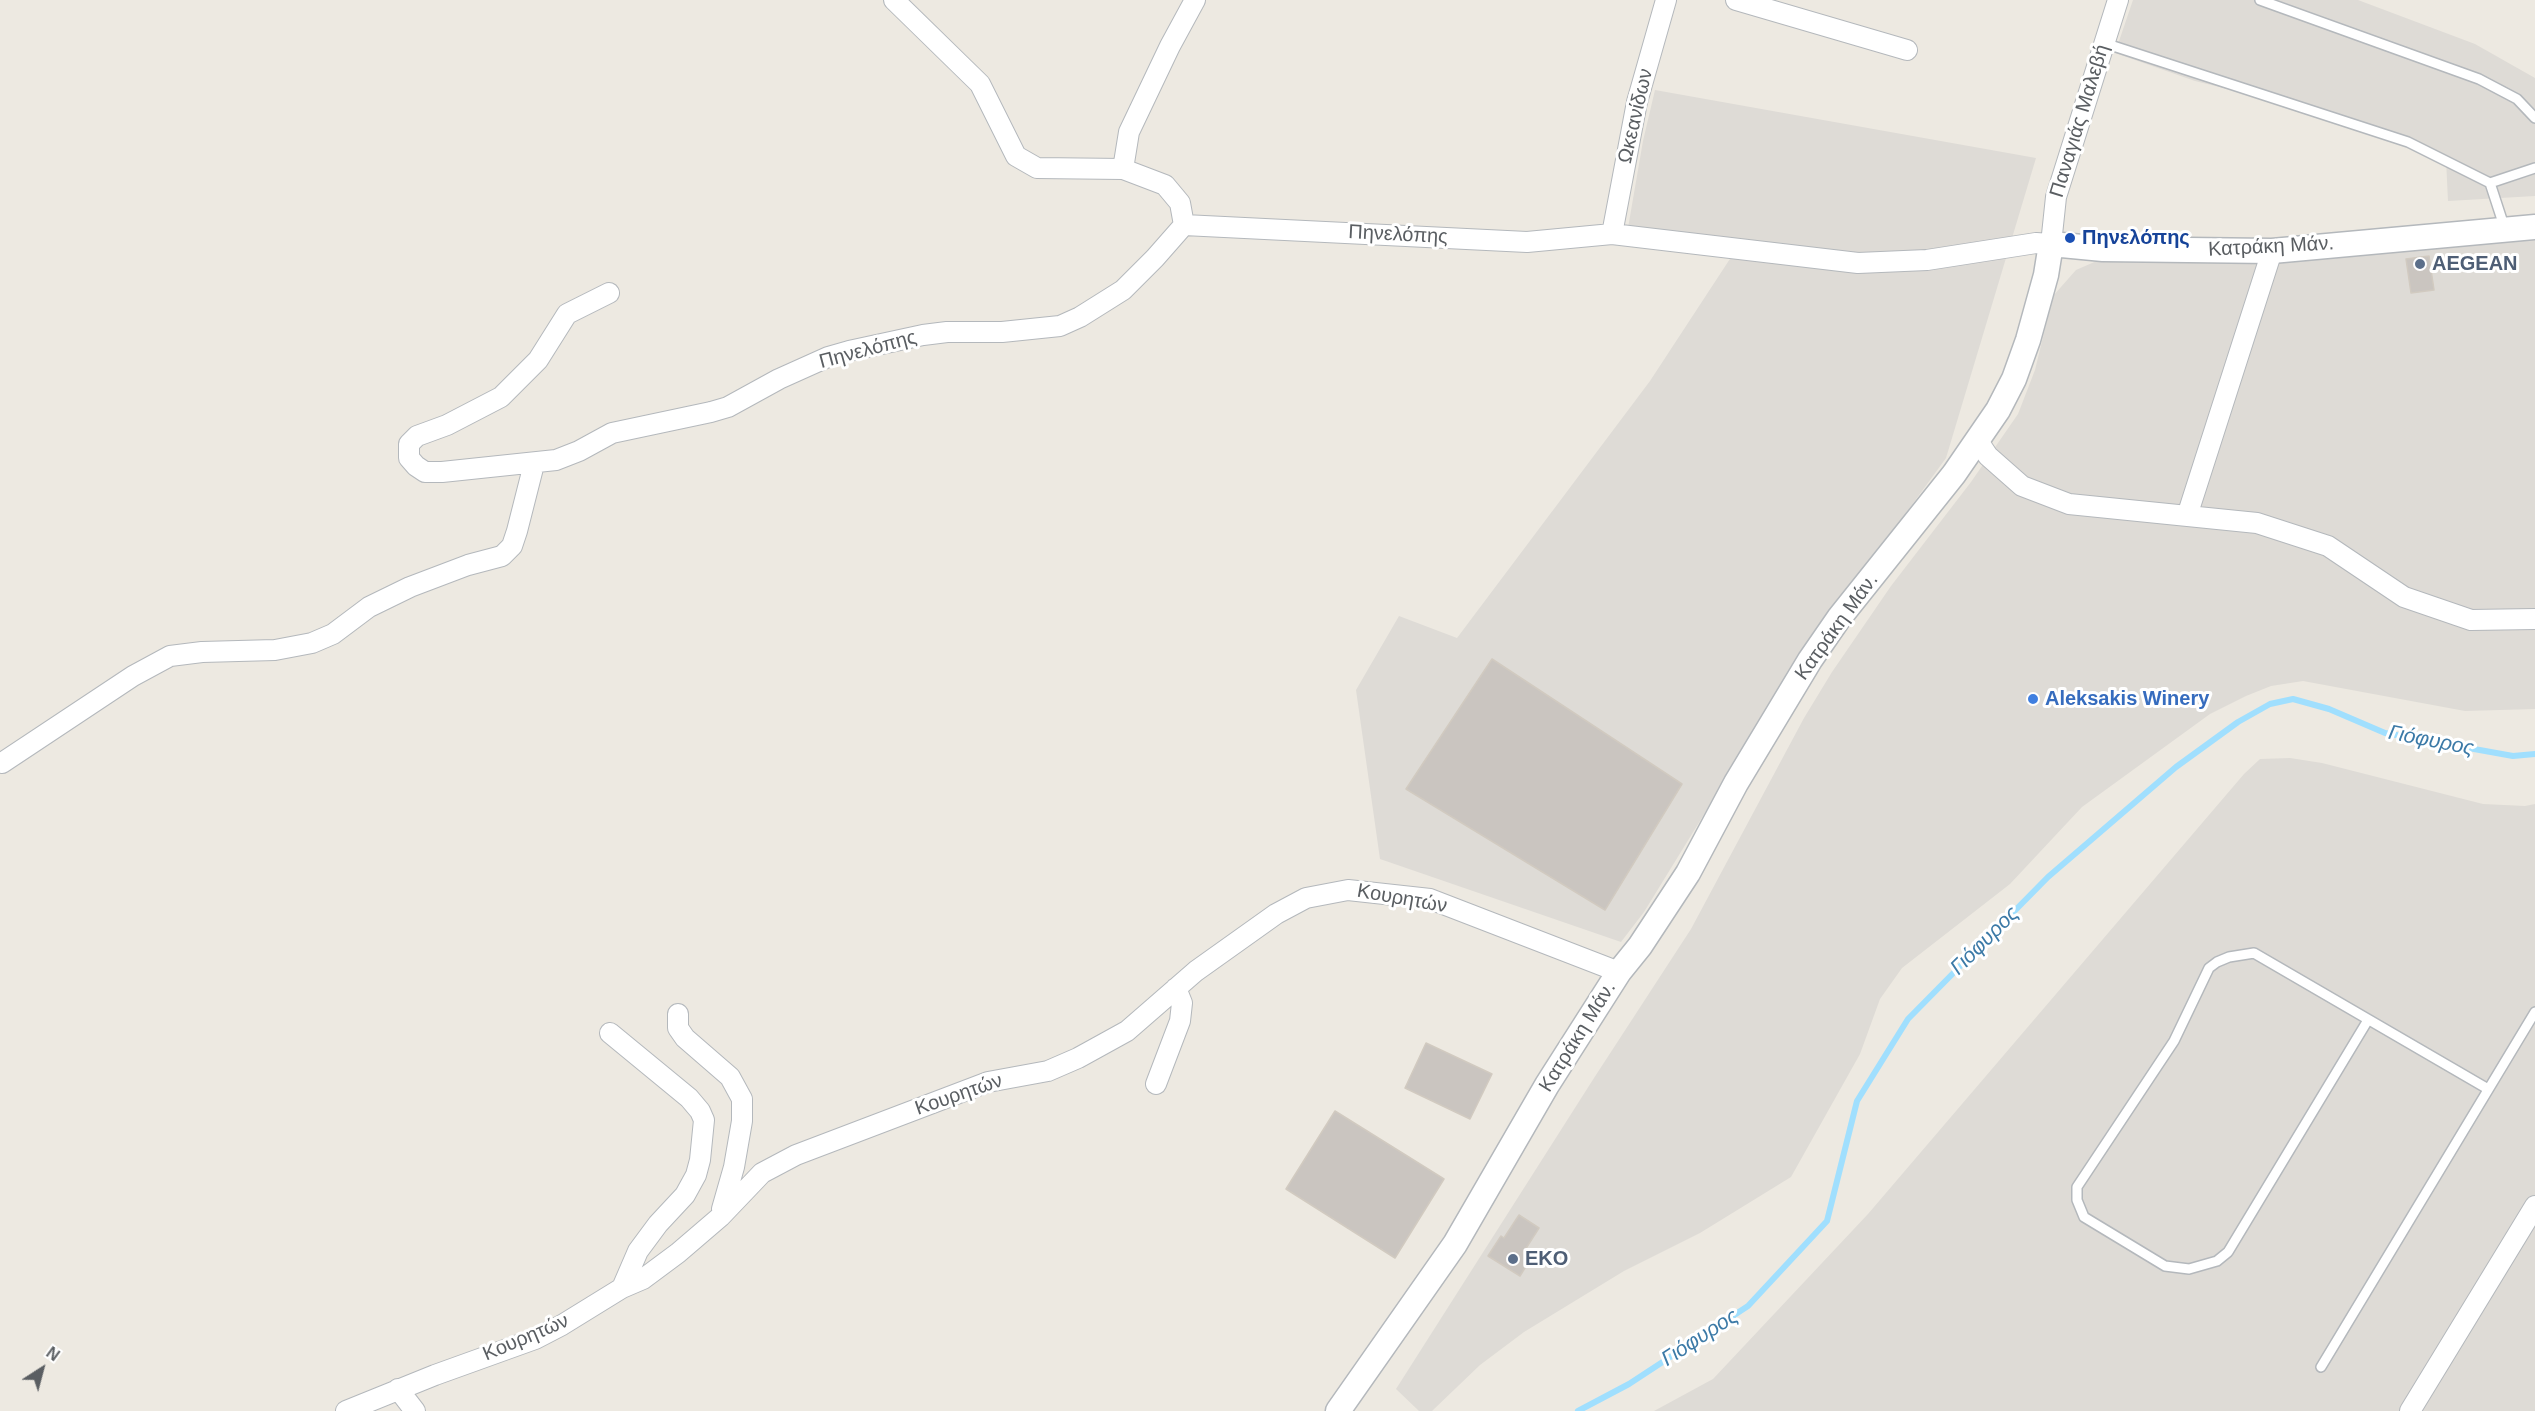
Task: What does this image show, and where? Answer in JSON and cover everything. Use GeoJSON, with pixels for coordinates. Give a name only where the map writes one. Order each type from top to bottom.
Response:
{"type":"FeatureCollection","features":[{"type":"Feature","properties":{"kind":"street"},"geometry":{"type":"LineString","coordinates":[[894,0],[980,84],[1016,156],[1037,168],[1123,169],[1165,185],[1180,203],[1184,225]]}},
{"type":"Feature","properties":{"kind":"street"},"geometry":{"type":"LineString","coordinates":[[1123,169],[1129,132],[1170,46],[1196,0]]}},
{"type":"Feature","properties":{"kind":"street","name":"Ωκεανίδων"},"geometry":{"type":"LineString","coordinates":[[1612,234],[1637,102],[1666,0]]}},
{"type":"Feature","properties":{"kind":"street"},"geometry":{"type":"LineString","coordinates":[[1736,0],[1907,51]]}},
{"type":"Feature","properties":{"kind":"street","name":"Παναγιάς Μαλεβή"},"geometry":{"type":"LineString","coordinates":[[2051,244],[2056,197],[2118,0]]}},
{"type":"Feature","properties":{"kind":"street","name":"Πηνελόπης"},"geometry":{"type":"LineString","coordinates":[[609,293],[567,314],[538,360],[501,397],[447,425],[417,436],[409,444],[409,458],[424,472],[534,464],[556,460],[579,451],[612,433],[728,407],[778,379],[828,357],[849,351],[931,334],[1002,332],[1059,326],[1080,317],[1123,290],[1184,225],[1527,242],[1612,234],[1858,263],[1927,260],[2036,243],[2051,244]]}},
{"type":"Feature","properties":{"kind":"street","name":"Κατράκη Μάν."},"geometry":{"type":"LineString","coordinates":[[1338,1411],[1455,1244],[1547,1085],[1688,873],[1736,783],[1816,652],[1839,618],[1978,441],[2014,379],[2028,340],[2046,275],[2051,244],[2103,249],[2272,251],[2535,227]]}},
{"type":"Feature","properties":{"kind":"street"},"geometry":{"type":"LineString","coordinates":[[2187,516],[2272,251]]}},
{"type":"Feature","properties":{"kind":"street"},"geometry":{"type":"LineString","coordinates":[[1978,441],[1988,456],[2022,486],[2068,504],[2257,523],[2328,546],[2404,597],[2471,620],[2535,619]]}},
{"type":"Feature","properties":{"kind":"street"},"geometry":{"type":"LineString","coordinates":[[2,763],[133,676],[170,656],[202,652],[275,650],[312,643],[333,634],[369,607],[410,587],[468,565],[502,556],[512,546],[534,464]]}},
{"type":"Feature","properties":{"kind":"street","name":"Κουρητών"},"geometry":{"type":"LineString","coordinates":[[346,1411],[398,1389],[542,1336],[622,1288],[642,1279],[720,1217],[762,1173],[796,1155],[988,1082],[1057,1068],[1127,1031],[1196,972],[1286,908],[1315,895],[1347,890],[1430,899],[1620,972]]}},
{"type":"Feature","properties":{"kind":"street"},"geometry":{"type":"LineString","coordinates":[[1156,1084],[1180,1021],[1182,1003],[1176,988]]}},
{"type":"Feature","properties":{"kind":"street"},"geometry":{"type":"LineString","coordinates":[[678,1014],[678,1028],[685,1038],[730,1077],[742,1099],[742,1121],[734,1167],[720,1217]]}},
{"type":"Feature","properties":{"kind":"street"},"geometry":{"type":"LineString","coordinates":[[610,1033],[689,1098],[704,1120],[696,1175],[685,1195],[638,1251],[622,1288]]}},
{"type":"Feature","properties":{"kind":"street"},"geometry":{"type":"LineString","coordinates":[[2410,1411],[2532,1218]]}},
{"type":"Feature","properties":{"kind":"street"},"geometry":{"type":"LineString","coordinates":[[398,1389],[415,1411]]}},
{"type":"Feature","properties":{"kind":"lane"},"geometry":{"type":"LineString","coordinates":[[2260,0],[2479,79],[2517,99],[2535,118]]}},
{"type":"Feature","properties":{"kind":"lane"},"geometry":{"type":"LineString","coordinates":[[2104,43],[2408,142],[2490,183],[2535,168]]}},
{"type":"Feature","properties":{"kind":"lane"},"geometry":{"type":"LineString","coordinates":[[2490,183],[2505,231]]}},
{"type":"Feature","properties":{"kind":"lane"},"geometry":{"type":"LineString","coordinates":[[2368,1020],[2228,1252],[2217,1261],[2189,1269],[2164,1266],[2084,1217],[2077,1200],[2077,1187],[2174,1041],[2209,968],[2217,962],[2254,953],[2488,1089]]}},
{"type":"Feature","properties":{"kind":"lane"},"geometry":{"type":"LineString","coordinates":[[2321,1367],[2535,1012]]}},
{"type":"Feature","properties":{"kind":"shaded area"},"geometry":{"type":"Polygon","coordinates":[[[2133,0],[2358,0],[2475,44],[2535,78],[2535,196],[2448,201],[2446,159],[2280,102],[2195,81],[2115,53],[2133,0]]]}},
{"type":"Feature","properties":{"kind":"shaded area"},"geometry":{"type":"Polygon","coordinates":[[[1655,90],[2036,158],[1946,458],[1797,663],[1644,912],[1621,942],[1380,859],[1356,690],[1399,616],[1457,638],[1650,381],[1743,239],[1628,228],[1643,141],[1655,90]]]}},
{"type":"Feature","properties":{"kind":"shaded area"},"geometry":{"type":"Polygon","coordinates":[[[2535,240],[2535,709],[2465,711],[2303,681],[2271,686],[2210,714],[2082,807],[2010,884],[1902,968],[1880,999],[1860,1054],[1791,1177],[1700,1233],[1624,1271],[1524,1332],[1480,1365],[1432,1411],[1419,1411],[1396,1389],[1691,929],[1804,718],[1832,672],[1891,586],[1971,482],[2018,414],[2035,370],[2053,296],[2076,270],[2099,260],[2241,263],[2535,240]]]}},
{"type":"Feature","properties":{"kind":"shaded area"},"geometry":{"type":"Polygon","coordinates":[[[2290,758],[2322,763],[2483,804],[2525,806],[2535,804],[2535,1411],[1654,1411],[1713,1379],[1868,1214],[2244,774],[2260,759],[2290,758]]]}},
{"type":"Feature","properties":{"kind":"building"},"geometry":{"type":"Polygon","coordinates":[[[2429,256],[2434,290],[2411,293],[2406,259],[2429,256]]]}},
{"type":"Feature","properties":{"kind":"building"},"geometry":{"type":"Polygon","coordinates":[[[1492,659],[1682,784],[1605,910],[1406,789],[1492,659]]]}},
{"type":"Feature","properties":{"kind":"building"},"geometry":{"type":"Polygon","coordinates":[[[1426,1043],[1492,1074],[1470,1119],[1405,1088],[1426,1043]]]}},
{"type":"Feature","properties":{"kind":"building"},"geometry":{"type":"Polygon","coordinates":[[[1335,1111],[1444,1179],[1395,1258],[1286,1189],[1335,1111]]]}},
{"type":"Feature","properties":{"kind":"building"},"geometry":{"type":"Polygon","coordinates":[[[1519,1215],[1539,1228],[1523,1253],[1531,1258],[1520,1276],[1488,1256],[1501,1236],[1504,1238],[1519,1215]]]}},
{"type":"Feature","properties":{"kind":"waterway","name":"Γιόφυρος"},"geometry":{"type":"LineString","coordinates":[[1578,1411],[1629,1384],[1748,1306],[1827,1221],[1857,1101],[1908,1019],[2048,877],[2176,767],[2238,722],[2270,704],[2293,699],[2329,709],[2385,733],[2513,756],[2535,754]]}},
{"type":"Feature","properties":{"kind":"place","name":"Πηνελόπης"},"geometry":{"type":"Point","coordinates":[2070,238]}},
{"type":"Feature","properties":{"kind":"place","name":"AEGEAN"},"geometry":{"type":"Point","coordinates":[2420,264]}},
{"type":"Feature","properties":{"kind":"place","name":"Aleksakis Winery"},"geometry":{"type":"Point","coordinates":[2033,699]}},
{"type":"Feature","properties":{"kind":"place","name":"EKO"},"geometry":{"type":"Point","coordinates":[1513,1259]}}]}
